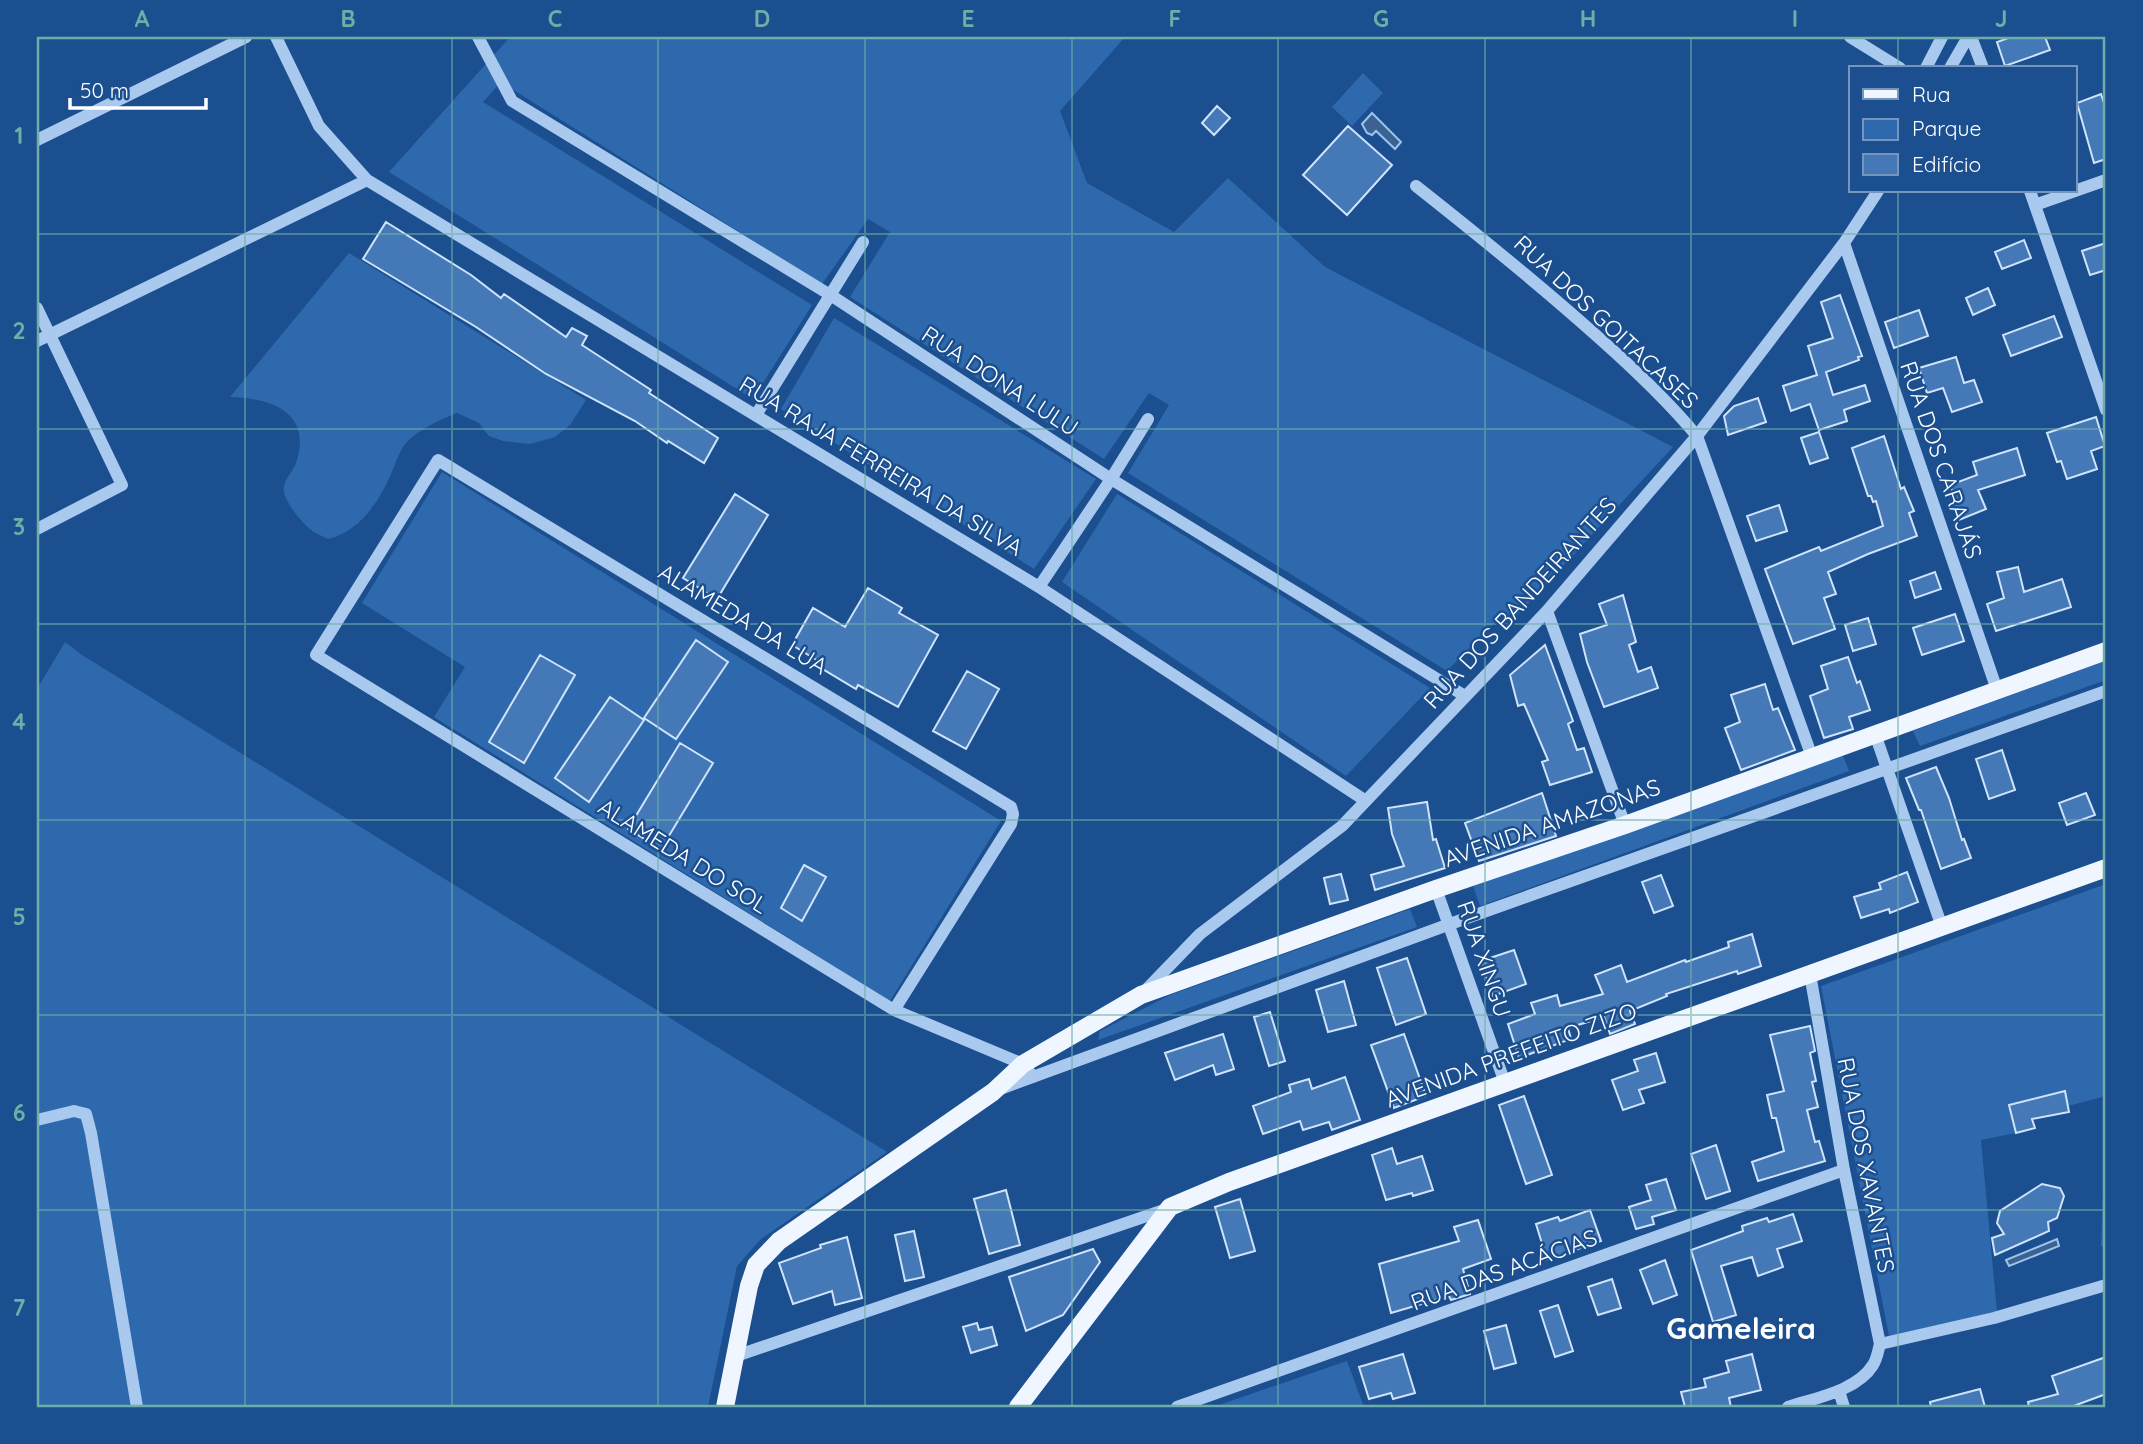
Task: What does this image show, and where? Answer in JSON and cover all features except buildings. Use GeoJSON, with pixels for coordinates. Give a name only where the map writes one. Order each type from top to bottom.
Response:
{"type":"FeatureCollection","features":[{"type":"Feature","properties":{"kind":"main road","name":"AVENIDA AMAZONAS"},"geometry":{"type":"LineString","coordinates":[[725,1407],[749,1286],[756,1265],[779,1241],[993,1092],[1141,995],[1436,889],[1625,825],[2106,651]]}},
{"type":"Feature","properties":{"kind":"main road","name":"AVENIDA PREFEITO ZIZO"},"geometry":{"type":"LineString","coordinates":[[1018,1407],[1170,1208],[1228,1182],[2106,868]]}},
{"type":"Feature","properties":{"kind":"street"},"geometry":{"type":"LineString","coordinates":[[37,140],[246,37]]}},
{"type":"Feature","properties":{"kind":"street","name":"RUA RAJA FERREIRA DA SILVA"},"geometry":{"type":"LineString","coordinates":[[276,37],[319,126],[367,180],[1039,587],[1366,801]]}},
{"type":"Feature","properties":{"kind":"street","name":"RUA DONA LULU"},"geometry":{"type":"LineString","coordinates":[[478,37],[512,102],[832,296],[1111,480],[1465,696]]}},
{"type":"Feature","properties":{"kind":"street"},"geometry":{"type":"LineString","coordinates":[[1850,37],[1897,66]]}},
{"type":"Feature","properties":{"kind":"street"},"geometry":{"type":"LineString","coordinates":[[1927,66],[1942,37]]}},
{"type":"Feature","properties":{"kind":"street"},"geometry":{"type":"LineString","coordinates":[[1951,66],[1969,37]]}},
{"type":"Feature","properties":{"kind":"street"},"geometry":{"type":"LineString","coordinates":[[1969,37],[1982,66]]}},
{"type":"Feature","properties":{"kind":"street"},"geometry":{"type":"LineString","coordinates":[[37,341],[367,180]]}},
{"type":"Feature","properties":{"kind":"street"},"geometry":{"type":"LineString","coordinates":[[2076,191],[2106,180]]}},
{"type":"Feature","properties":{"kind":"street","name":"RUA DOS GOITACASES"},"geometry":{"type":"LineString","coordinates":[[1416,186],[1568,309],[1674,408],[1697,436],[1812,757]]}},
{"type":"Feature","properties":{"kind":"street","name":"RUA DOS BANDEIRANTES"},"geometry":{"type":"LineString","coordinates":[[1141,995],[1200,934],[1342,826],[1547,611],[1697,436],[1844,243],[1877,192]]}},
{"type":"Feature","properties":{"kind":"street"},"geometry":{"type":"LineString","coordinates":[[2030,192],[2106,410]]}},
{"type":"Feature","properties":{"kind":"street"},"geometry":{"type":"LineString","coordinates":[[2035,205],[2072,192]]}},
{"type":"Feature","properties":{"kind":"street"},"geometry":{"type":"LineString","coordinates":[[757,415],[863,242]]}},
{"type":"Feature","properties":{"kind":"street","name":"RUA DOS CARAJÁS"},"geometry":{"type":"LineString","coordinates":[[1844,243],[1997,690]]}},
{"type":"Feature","properties":{"kind":"street"},"geometry":{"type":"LineString","coordinates":[[37,308],[122,485],[37,529]]}},
{"type":"Feature","properties":{"kind":"street"},"geometry":{"type":"LineString","coordinates":[[1039,587],[1111,480],[1148,419]]}},
{"type":"Feature","properties":{"kind":"street","name":"ALAMEDA DO SOL"},"geometry":{"type":"LineString","coordinates":[[438,460],[316,655],[894,1010],[1028,1071]]}},
{"type":"Feature","properties":{"kind":"street","name":"ALAMEDA DA LUA"},"geometry":{"type":"LineString","coordinates":[[438,460],[1010,807],[1013,814],[1011,824],[894,1010]]}},
{"type":"Feature","properties":{"kind":"street"},"geometry":{"type":"LineString","coordinates":[[1547,611],[1625,825]]}},
{"type":"Feature","properties":{"kind":"street"},"geometry":{"type":"LineString","coordinates":[[1028,1071],[2106,691]]}},
{"type":"Feature","properties":{"kind":"street"},"geometry":{"type":"LineString","coordinates":[[1875,734],[1942,927]]}},
{"type":"Feature","properties":{"kind":"street","name":"RUA XINGU"},"geometry":{"type":"LineString","coordinates":[[1436,889],[1505,1083]]}},
{"type":"Feature","properties":{"kind":"street","name":"RUA DOS XAVANTES"},"geometry":{"type":"LineString","coordinates":[[1810,974],[1844,1170],[1880,1344],[1874,1363],[1864,1376],[1839,1391]]}},
{"type":"Feature","properties":{"kind":"street"},"geometry":{"type":"LineString","coordinates":[[37,1120],[74,1111],[86,1114],[137,1407]]}},
{"type":"Feature","properties":{"kind":"street","name":"RUA DAS ACÁCIAS"},"geometry":{"type":"LineString","coordinates":[[1177,1407],[1844,1170]]}},
{"type":"Feature","properties":{"kind":"street"},"geometry":{"type":"LineString","coordinates":[[733,1357],[1170,1208]]}},
{"type":"Feature","properties":{"kind":"street"},"geometry":{"type":"LineString","coordinates":[[1880,1344],[1994,1318],[2106,1284]]}},
{"type":"Feature","properties":{"kind":"street"},"geometry":{"type":"LineString","coordinates":[[1788,1407],[1839,1391],[1844,1407]]}},
{"type":"Feature","properties":{"kind":"green space"},"geometry":{"type":"Polygon","coordinates":[[[510,37],[1125,37],[1060,111],[1087,183],[1174,232],[1228,178],[1325,267],[1673,447],[1514,619],[1504,613],[1447,671],[1128,473],[1169,405],[1149,393],[1104,459],[850,297],[890,232],[868,219],[822,284],[501,82],[483,102],[812,305],[753,399],[389,172],[510,37]]]}},
{"type":"Feature","properties":{"kind":"green space"},"geometry":{"type":"Polygon","coordinates":[[[1363,73],[1383,93],[1352,126],[1332,107],[1363,73]]]}},
{"type":"Feature","properties":{"kind":"green space"},"geometry":{"type":"Polygon","coordinates":[[[349,253],[586,400],[570,425],[555,437],[530,444],[503,441],[489,436],[479,423],[457,413],[429,426],[405,444],[380,495],[367,514],[349,530],[328,539],[302,521],[285,496],[285,484],[296,463],[300,446],[299,432],[294,420],[274,405],[230,397],[349,253]]]}},
{"type":"Feature","properties":{"kind":"green space"},"geometry":{"type":"Polygon","coordinates":[[[834,318],[1096,479],[1034,569],[781,409],[834,318]]]}},
{"type":"Feature","properties":{"kind":"green space"},"geometry":{"type":"Polygon","coordinates":[[[442,472],[1001,821],[890,1001],[434,717],[465,667],[362,603],[442,472]],[[696,641],[644,718],[676,739],[727,662],[696,641]],[[540,655],[489,742],[524,763],[575,675],[540,655]],[[610,697],[555,778],[588,801],[644,720],[610,697]],[[679,744],[628,829],[660,849],[713,764],[679,744]],[[804,865],[781,908],[802,920],[826,877],[804,865]]]}},
{"type":"Feature","properties":{"kind":"green space"},"geometry":{"type":"Polygon","coordinates":[[[1117,494],[1430,688],[1346,776],[1062,582],[1117,494]]]}},
{"type":"Feature","properties":{"kind":"green space"},"geometry":{"type":"Polygon","coordinates":[[[65,642],[887,1152],[761,1239],[737,1266],[708,1407],[37,1407],[37,689],[65,642]]]}},
{"type":"Feature","properties":{"kind":"green space"},"geometry":{"type":"Polygon","coordinates":[[[2106,660],[2106,680],[1920,746],[1913,731],[2106,660]]]}},
{"type":"Feature","properties":{"kind":"green space"},"geometry":{"type":"Polygon","coordinates":[[[1842,753],[1849,771],[1480,906],[1473,886],[1842,753]]]}},
{"type":"Feature","properties":{"kind":"green space"},"geometry":{"type":"Polygon","coordinates":[[[2106,884],[2106,1096],[2068,1106],[2065,1091],[2009,1105],[2016,1133],[1981,1140],[1997,1312],[1889,1336],[1821,986],[2106,884]]]}},
{"type":"Feature","properties":{"kind":"green space"},"geometry":{"type":"Polygon","coordinates":[[[1410,909],[1417,927],[1098,1040],[1100,1031],[1170,995],[1410,909]]]}},
{"type":"Feature","properties":{"kind":"green space"},"geometry":{"type":"Polygon","coordinates":[[[2106,1112],[2106,1246],[2101,1246],[2106,1112]]]}},
{"type":"Feature","properties":{"kind":"green space"},"geometry":{"type":"Polygon","coordinates":[[[1347,1361],[1364,1407],[1212,1407],[1219,1405],[1347,1361]]]}},
{"type":"Feature","properties":{"kind":"shaded area"},"geometry":{"type":"Polygon","coordinates":[[[1372,113],[1401,142],[1395,149],[1376,131],[1372,135],[1367,133],[1362,124],[1372,113]]]}},
{"type":"Feature","properties":{"kind":"shaded area"},"geometry":{"type":"Polygon","coordinates":[[[2057,1239],[2059,1246],[2009,1266],[2006,1260],[2057,1239]]]}},
{"type":"Feature","properties":{"kind":"district","name":"Gameleira"},"geometry":{"type":"Point","coordinates":[1741,1329]}}]}
